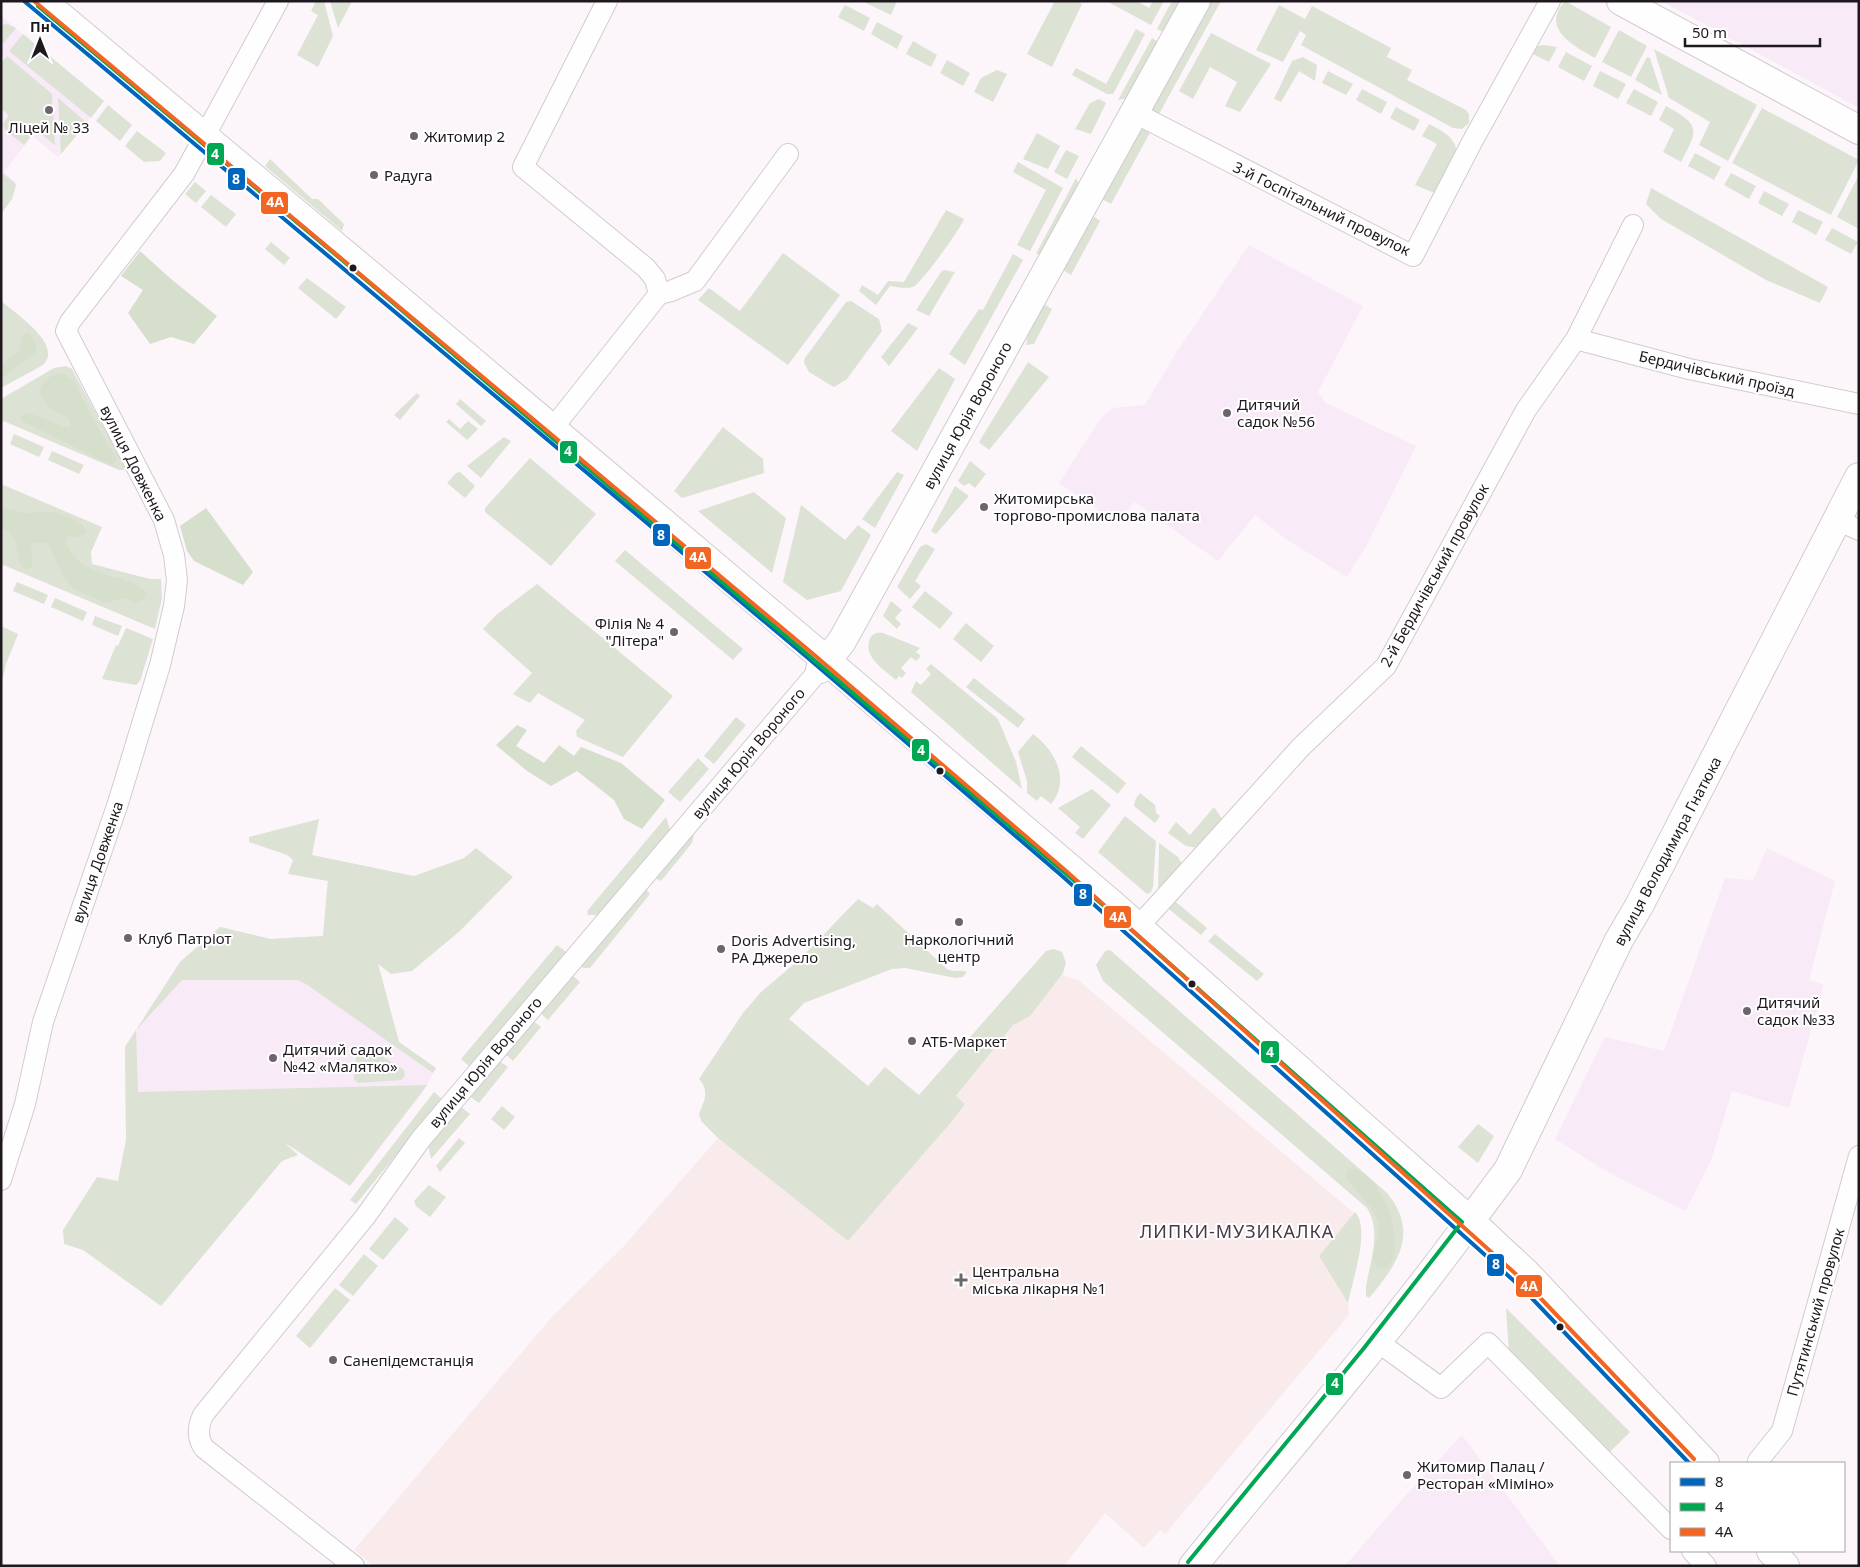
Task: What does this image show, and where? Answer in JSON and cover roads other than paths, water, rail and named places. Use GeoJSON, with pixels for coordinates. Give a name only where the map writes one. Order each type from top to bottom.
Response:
{"type":"FeatureCollection","features":[{"type":"Feature","properties":{"kind":"main road"},"geometry":{"type":"LineString","coordinates":[[24,1],[201,141],[552,429],[1466,1227],[1526,1273],[1704,1462]]}},
{"type":"Feature","properties":{"kind":"main road"},"geometry":{"type":"LineString","coordinates":[[42,1],[201,141],[1138,928],[1466,1227],[1688,1462]]}},
{"type":"Feature","properties":{"kind":"main road","name":"вулиця Юрія Вороного"},"geometry":{"type":"LineString","coordinates":[[823,665],[847,632],[1196,1]]}},
{"type":"Feature","properties":{"kind":"main road"},"geometry":{"type":"LineString","coordinates":[[1621,1],[1859,130]]}},
{"type":"Feature","properties":{"kind":"main road","name":"вулиця Володимира Гнатюка"},"geometry":{"type":"LineString","coordinates":[[1193,1566],[1284,1453],[1378,1342],[1508,1170],[1619,940],[1848,525],[1859,478]]}},
{"type":"Feature","properties":{"kind":"main road"},"geometry":{"type":"LineString","coordinates":[[1772,1552],[1785,1566]]}},
{"type":"Feature","properties":{"kind":"main road"},"geometry":{"type":"LineString","coordinates":[[1789,1552],[1801,1566]]}},
{"type":"Feature","properties":{"kind":"street","name":"вулиця Довженка"},"geometry":{"type":"LineString","coordinates":[[1,1180],[25,1104],[43,1022],[118,804],[160,665],[174,606],[177,580],[174,554],[164,520],[66,331],[70,322],[184,174],[278,1]]}},
{"type":"Feature","properties":{"kind":"street"},"geometry":{"type":"LineString","coordinates":[[607,1],[523,167],[646,268],[655,279],[659,294]]}},
{"type":"Feature","properties":{"kind":"street","name":"3-й Госпітальний провулок"},"geometry":{"type":"LineString","coordinates":[[1135,113],[1413,256],[1472,142],[1550,1]]}},
{"type":"Feature","properties":{"kind":"street"},"geometry":{"type":"LineString","coordinates":[[552,429],[659,294],[695,281],[788,154]]}},
{"type":"Feature","properties":{"kind":"street","name":"2-й Бердичівський провулок"},"geometry":{"type":"LineString","coordinates":[[1138,928],[1301,747],[1386,666],[1526,410],[1576,339],[1633,225]]}},
{"type":"Feature","properties":{"kind":"street","name":"Бердичівський проїзд"},"geometry":{"type":"LineString","coordinates":[[1576,339],[1689,369],[1859,404]]}},
{"type":"Feature","properties":{"kind":"street","name":"вулиця Юрія Вороного"},"geometry":{"type":"LineString","coordinates":[[354,1566],[204,1448],[199,1425],[208,1409],[365,1217],[421,1138],[823,665]]}},
{"type":"Feature","properties":{"kind":"street","name":"Путятинський провулок"},"geometry":{"type":"LineString","coordinates":[[1758,1461],[1782,1431],[1859,1156]]}},
{"type":"Feature","properties":{"kind":"street"},"geometry":{"type":"LineString","coordinates":[[1378,1342],[1441,1388],[1488,1343],[1670,1528]]}},
{"type":"Feature","properties":{"kind":"street"},"geometry":{"type":"LineString","coordinates":[[1693,1552],[1706,1566]]}},
{"type":"Feature","properties":{"kind":"place","name":"Ліцей № 33"},"geometry":{"type":"Point","coordinates":[49,110]}},
{"type":"Feature","properties":{"kind":"place","name":"Житомир 2"},"geometry":{"type":"Point","coordinates":[414,136]}},
{"type":"Feature","properties":{"kind":"place","name":"Радуга"},"geometry":{"type":"Point","coordinates":[374,175]}},
{"type":"Feature","properties":{"kind":"place","name":"Дитячий садок №56"},"geometry":{"type":"Point","coordinates":[1227,413]}},
{"type":"Feature","properties":{"kind":"place","name":"Житомирська торгово-промислова палата"},"geometry":{"type":"Point","coordinates":[984,507]}},
{"type":"Feature","properties":{"kind":"place","name":"Філія № 4 \"Літера\""},"geometry":{"type":"Point","coordinates":[674,632]}},
{"type":"Feature","properties":{"kind":"place","name":"Наркологічний центр"},"geometry":{"type":"Point","coordinates":[959,922]}},
{"type":"Feature","properties":{"kind":"place","name":"Клуб Патріот"},"geometry":{"type":"Point","coordinates":[128,938]}},
{"type":"Feature","properties":{"kind":"place","name":"Doris Advertising, РА Джерело"},"geometry":{"type":"Point","coordinates":[721,949]}},
{"type":"Feature","properties":{"kind":"place","name":"Дитячий садок №33"},"geometry":{"type":"Point","coordinates":[1747,1011]}},
{"type":"Feature","properties":{"kind":"place","name":"АТБ-Маркет"},"geometry":{"type":"Point","coordinates":[912,1041]}},
{"type":"Feature","properties":{"kind":"place","name":"Дитячий садок №42 «Малятко»"},"geometry":{"type":"Point","coordinates":[273,1058]}},
{"type":"Feature","properties":{"kind":"place","name":"Центральна міська лікарня №1"},"geometry":{"type":"Point","coordinates":[961,1280]}},
{"type":"Feature","properties":{"kind":"place","name":"Санепідемстанція"},"geometry":{"type":"Point","coordinates":[333,1360]}},
{"type":"Feature","properties":{"kind":"place","name":"Житомир Палац / Ресторан «Міміно»"},"geometry":{"type":"Point","coordinates":[1407,1475]}},
{"type":"Feature","properties":{"kind":"district","name":"ЛИПКИ-МУЗИКАЛКА"},"geometry":{"type":"Point","coordinates":[1237,1231]}}]}
